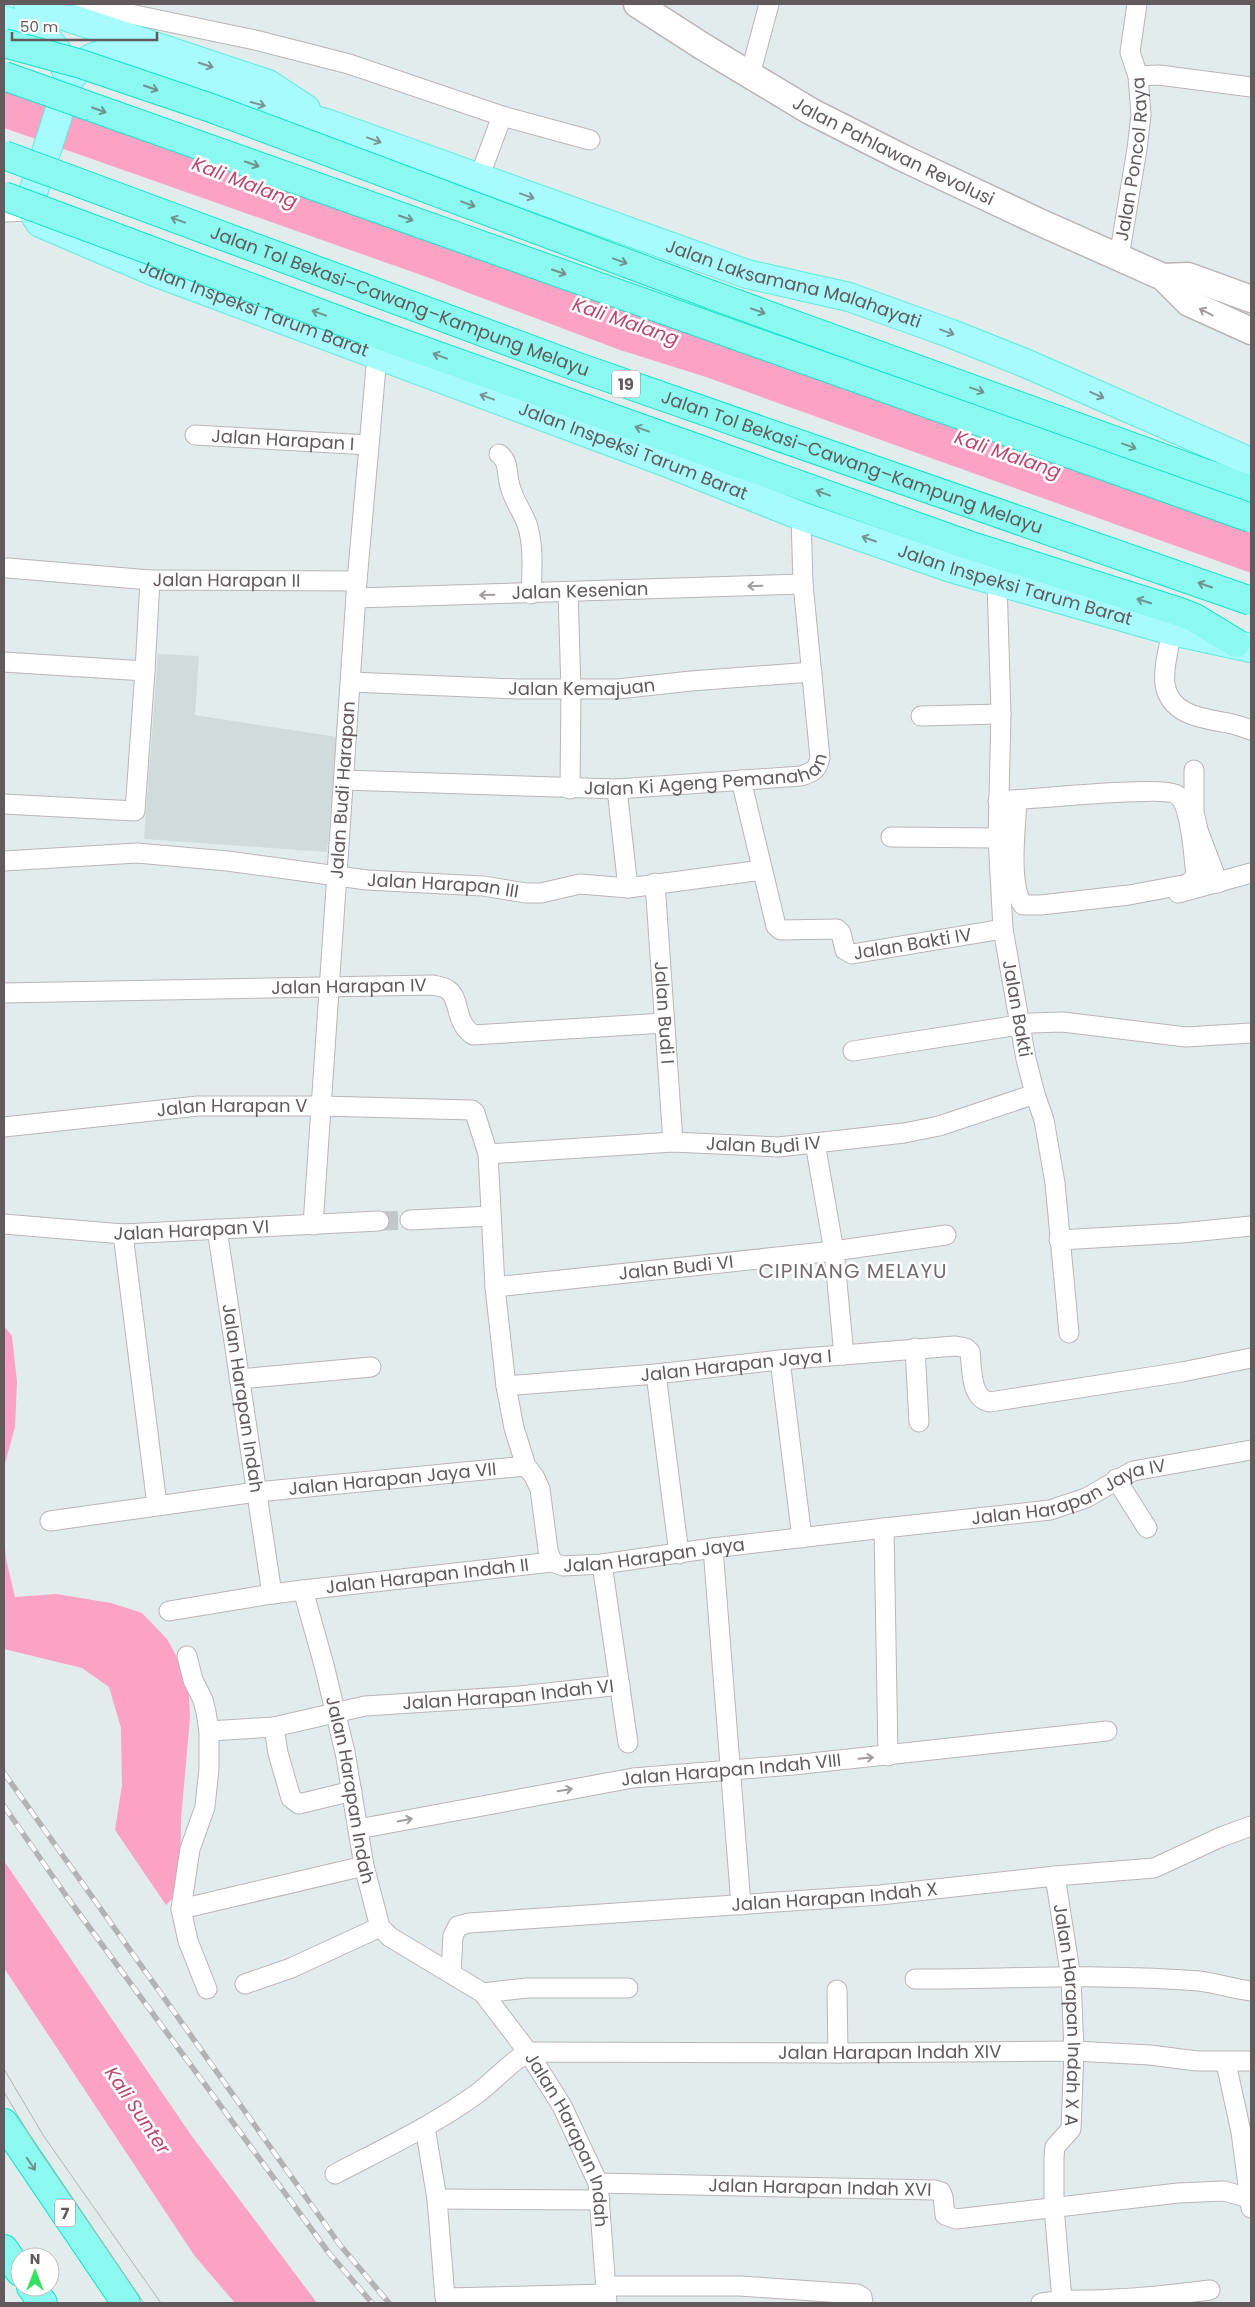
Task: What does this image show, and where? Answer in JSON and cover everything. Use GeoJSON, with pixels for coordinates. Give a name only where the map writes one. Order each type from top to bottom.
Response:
{"type":"FeatureCollection","features":[{"type":"Feature","properties":{"kind":"highway"},"geometry":{"type":"LineString","coordinates":[[4,43],[81,64],[211,108],[712,295],[1251,490]]}},
{"type":"Feature","properties":{"kind":"highway"},"geometry":{"type":"LineString","coordinates":[[4,76],[1251,518]]}},
{"type":"Feature","properties":{"kind":"highway","name":"Jalan Tol Bekasi–Cawang–Kampung Melayu"},"geometry":{"type":"LineString","coordinates":[[4,155],[575,366],[1251,601]]}},
{"type":"Feature","properties":{"kind":"highway"},"geometry":{"type":"LineString","coordinates":[[4,196],[365,330],[688,445],[982,549],[1177,611],[1195,618],[1243,645]]}},
{"type":"Feature","properties":{"kind":"highway","name":"7"},"geometry":{"type":"LineString","coordinates":[[4,2124],[126,2303]]}},
{"type":"Feature","properties":{"kind":"main road","name":"Jalan Laksamana Malahayati"},"geometry":{"type":"LineString","coordinates":[[28,4],[268,84],[328,124]]}},
{"type":"Feature","properties":{"kind":"main road","name":"Jalan Pahlawan Revolusi"},"geometry":{"type":"LineString","coordinates":[[637,4],[810,111],[903,158],[1037,221],[1163,277],[1189,302],[1251,331]]}},
{"type":"Feature","properties":{"kind":"main road"},"geometry":{"type":"LineString","coordinates":[[4,20],[33,30],[52,42],[62,58],[66,91],[32,196],[32,211]]}},
{"type":"Feature","properties":{"kind":"main road","name":"Jalan Laksamana Malahayati"},"geometry":{"type":"LineString","coordinates":[[66,91],[93,56],[102,54],[117,55],[240,99],[328,124],[747,274],[849,297],[952,334],[1025,363],[1251,462]]}},
{"type":"Feature","properties":{"kind":"main road","name":"Jalan Inspeksi Tarum Barat"},"geometry":{"type":"LineString","coordinates":[[32,211],[40,223],[156,273],[664,462],[801,516],[951,568],[1172,630],[1243,645]]}},
{"type":"Feature","properties":{"kind":"main road","name":"Jalan Pahlawan Revolusi"},"geometry":{"type":"LineString","coordinates":[[1163,277],[1188,276],[1251,299]]}},
{"type":"Feature","properties":{"kind":"street"},"geometry":{"type":"LineString","coordinates":[[82,4],[255,40],[350,64],[502,116],[590,140]]}},
{"type":"Feature","properties":{"kind":"street"},"geometry":{"type":"LineString","coordinates":[[750,75],[769,4]]}},
{"type":"Feature","properties":{"kind":"street","name":"Jalan Poncol Raya"},"geometry":{"type":"LineString","coordinates":[[1119,257],[1141,115],[1138,76],[1130,52],[1137,4]]}},
{"type":"Feature","properties":{"kind":"street"},"geometry":{"type":"LineString","coordinates":[[1138,76],[1159,75],[1251,87]]}},
{"type":"Feature","properties":{"kind":"street"},"geometry":{"type":"LineString","coordinates":[[479,178],[502,116]]}},
{"type":"Feature","properties":{"kind":"street"},"geometry":{"type":"LineString","coordinates":[[4,212],[32,211]]}},
{"type":"Feature","properties":{"kind":"street","name":"Jalan Budi Harapan"},"geometry":{"type":"LineString","coordinates":[[313,1225],[357,590],[376,356]]}},
{"type":"Feature","properties":{"kind":"street","name":"Jalan Harapan I"},"geometry":{"type":"LineString","coordinates":[[195,435],[369,445]]}},
{"type":"Feature","properties":{"kind":"street"},"geometry":{"type":"LineString","coordinates":[[499,454],[507,464],[512,492],[528,526],[532,594]]}},
{"type":"Feature","properties":{"kind":"street","name":"Jalan Ki Ageng Pemanahan"},"geometry":{"type":"LineString","coordinates":[[344,780],[570,789],[618,789],[801,776],[812,773],[817,769],[820,758],[803,584],[801,516]]}},
{"type":"Feature","properties":{"kind":"street"},"geometry":{"type":"LineString","coordinates":[[8,568],[150,580]]}},
{"type":"Feature","properties":{"kind":"street","name":"Jalan Harapan II"},"geometry":{"type":"LineString","coordinates":[[4,804],[135,811],[150,580],[357,590]]}},
{"type":"Feature","properties":{"kind":"street","name":"Jalan Bakti"},"geometry":{"type":"LineString","coordinates":[[997,581],[1001,714],[998,838],[1003,924],[1026,1059],[1044,1120],[1053,1174],[1069,1333]]}},
{"type":"Feature","properties":{"kind":"street","name":"Jalan Kesenian"},"geometry":{"type":"LineString","coordinates":[[357,590],[532,594],[803,584]]}},
{"type":"Feature","properties":{"kind":"street"},"geometry":{"type":"LineString","coordinates":[[568,592],[571,690],[570,789]]}},
{"type":"Feature","properties":{"kind":"street"},"geometry":{"type":"LineString","coordinates":[[1172,630],[1165,669],[1165,686],[1172,703],[1196,717],[1251,730]]}},
{"type":"Feature","properties":{"kind":"street"},"geometry":{"type":"LineString","coordinates":[[4,662],[145,671]]}},
{"type":"Feature","properties":{"kind":"street","name":"Jalan Kemajuan"},"geometry":{"type":"LineString","coordinates":[[351,682],[618,690],[691,681],[812,672]]}},
{"type":"Feature","properties":{"kind":"street"},"geometry":{"type":"LineString","coordinates":[[921,716],[1001,714]]}},
{"type":"Feature","properties":{"kind":"street"},"geometry":{"type":"LineString","coordinates":[[1194,770],[1194,812],[1198,830],[1218,883]]}},
{"type":"Feature","properties":{"kind":"street"},"geometry":{"type":"LineString","coordinates":[[742,780],[762,870]]}},
{"type":"Feature","properties":{"kind":"street"},"geometry":{"type":"LineString","coordinates":[[618,789],[628,888]]}},
{"type":"Feature","properties":{"kind":"street"},"geometry":{"type":"LineString","coordinates":[[998,800],[1141,792],[1170,792],[1178,795],[1183,801],[1188,817],[1196,876],[1188,884],[1129,895],[1041,904],[1023,904],[1017,896],[1015,870],[1017,800]]}},
{"type":"Feature","properties":{"kind":"street"},"geometry":{"type":"LineString","coordinates":[[891,837],[998,838]]}},
{"type":"Feature","properties":{"kind":"street","name":"Jalan Harapan III"},"geometry":{"type":"LineString","coordinates":[[4,861],[136,853],[227,861],[367,880],[483,886],[526,893],[542,893],[580,884],[628,888],[762,870]]}},
{"type":"Feature","properties":{"kind":"street","name":"Jalan Bakti IV"},"geometry":{"type":"LineString","coordinates":[[762,870],[776,926],[781,930],[788,931],[839,930],[845,950],[848,953],[1003,924]]}},
{"type":"Feature","properties":{"kind":"street"},"geometry":{"type":"LineString","coordinates":[[1003,924],[1184,892],[1251,873]]}},
{"type":"Feature","properties":{"kind":"street","name":"Jalan Budi I"},"geometry":{"type":"LineString","coordinates":[[656,883],[673,1142]]}},
{"type":"Feature","properties":{"kind":"street","name":"Jalan Harapan IV"},"geometry":{"type":"LineString","coordinates":[[4,993],[433,985],[448,989],[453,995],[464,1029],[474,1035],[664,1023]]}},
{"type":"Feature","properties":{"kind":"street"},"geometry":{"type":"LineString","coordinates":[[853,1051],[1020,1024],[1063,1022],[1186,1038],[1251,1033]]}},
{"type":"Feature","properties":{"kind":"street","name":"Jalan Budi IV"},"geometry":{"type":"LineString","coordinates":[[488,1154],[673,1142],[778,1147],[815,1143],[913,1132],[939,1126],[1035,1094]]}},
{"type":"Feature","properties":{"kind":"street","name":"Jalan Harapan V"},"geometry":{"type":"LineString","coordinates":[[4,1127],[198,1106],[460,1108]]}},
{"type":"Feature","properties":{"kind":"street","name":"Jalan Harapan Jaya"},"geometry":{"type":"LineString","coordinates":[[460,1108],[472,1110],[475,1113],[488,1154],[495,1287],[506,1386],[514,1428],[526,1466],[534,1476],[540,1489],[548,1550],[552,1562],[563,1566],[602,1564],[712,1548],[884,1528]]}},
{"type":"Feature","properties":{"kind":"street"},"geometry":{"type":"LineString","coordinates":[[815,1143],[834,1251],[844,1355]]}},
{"type":"Feature","properties":{"kind":"street"},"geometry":{"type":"LineString","coordinates":[[410,1220],[491,1216]]}},
{"type":"Feature","properties":{"kind":"street","name":"Jalan Harapan VI"},"geometry":{"type":"LineString","coordinates":[[4,1224],[123,1234],[379,1221]]}},
{"type":"Feature","properties":{"kind":"street"},"geometry":{"type":"LineString","coordinates":[[1059,1240],[1181,1233],[1251,1226]]}},
{"type":"Feature","properties":{"kind":"street","name":"Jalan Harapan Indah"},"geometry":{"type":"LineString","coordinates":[[217,1229],[272,1594]]}},
{"type":"Feature","properties":{"kind":"street"},"geometry":{"type":"LineString","coordinates":[[123,1234],[156,1506]]}},
{"type":"Feature","properties":{"kind":"street","name":"Jalan Budi VI"},"geometry":{"type":"LineString","coordinates":[[495,1287],[834,1251],[946,1235]]}},
{"type":"Feature","properties":{"kind":"street","name":"Jalan Harapan Jaya I"},"geometry":{"type":"LineString","coordinates":[[506,1386],[656,1374],[780,1360],[955,1346],[966,1348],[970,1352],[977,1395],[983,1401],[990,1402],[1182,1372],[1251,1358]]}},
{"type":"Feature","properties":{"kind":"street"},"geometry":{"type":"LineString","coordinates":[[915,1348],[919,1422]]}},
{"type":"Feature","properties":{"kind":"street"},"geometry":{"type":"LineString","coordinates":[[780,1360],[802,1538]]}},
{"type":"Feature","properties":{"kind":"street"},"geometry":{"type":"LineString","coordinates":[[239,1379],[371,1367]]}},
{"type":"Feature","properties":{"kind":"street"},"geometry":{"type":"LineString","coordinates":[[656,1374],[679,1554]]}},
{"type":"Feature","properties":{"kind":"street","name":"Jalan Harapan Jaya IV"},"geometry":{"type":"LineString","coordinates":[[884,1528],[1050,1510],[1086,1498],[1116,1479],[1133,1471],[1251,1450]]}},
{"type":"Feature","properties":{"kind":"street","name":"Jalan Harapan Jaya VII"},"geometry":{"type":"LineString","coordinates":[[50,1521],[257,1492],[526,1466]]}},
{"type":"Feature","properties":{"kind":"street"},"geometry":{"type":"LineString","coordinates":[[1116,1479],[1147,1528]]}},
{"type":"Feature","properties":{"kind":"street"},"geometry":{"type":"LineString","coordinates":[[884,1528],[888,1756]]}},
{"type":"Feature","properties":{"kind":"street"},"geometry":{"type":"LineString","coordinates":[[712,1548],[741,1905]]}},
{"type":"Feature","properties":{"kind":"street","name":"Jalan Harapan Indah II"},"geometry":{"type":"LineString","coordinates":[[303,1590],[552,1562]]}},
{"type":"Feature","properties":{"kind":"street","name":"Jalan Harapan Indah VI"},"geometry":{"type":"LineString","coordinates":[[209,1732],[274,1727],[365,1706],[520,1696],[620,1685],[602,1564]]}},
{"type":"Feature","properties":{"kind":"street"},"geometry":{"type":"LineString","coordinates":[[169,1611],[303,1590]]}},
{"type":"Feature","properties":{"kind":"street","name":"Jalan Harapan Indah"},"geometry":{"type":"LineString","coordinates":[[303,1590],[324,1664],[345,1752],[364,1866],[380,1927],[390,1937],[484,1993],[521,2056],[562,2106],[599,2192],[607,2294]]}},
{"type":"Feature","properties":{"kind":"street"},"geometry":{"type":"LineString","coordinates":[[187,1656],[193,1680],[203,1700],[209,1732],[209,1768],[205,1807],[190,1849],[181,1908],[188,1941],[207,1989]]}},
{"type":"Feature","properties":{"kind":"street"},"geometry":{"type":"LineString","coordinates":[[620,1685],[628,1743]]}},
{"type":"Feature","properties":{"kind":"street"},"geometry":{"type":"LineString","coordinates":[[274,1727],[278,1753],[291,1798],[294,1802],[299,1804],[352,1791]]}},
{"type":"Feature","properties":{"kind":"street","name":"Jalan Harapan Indah VIII"},"geometry":{"type":"LineString","coordinates":[[358,1829],[633,1778],[888,1756],[1107,1731]]}},
{"type":"Feature","properties":{"kind":"street","name":"Jalan Harapan Indah X"},"geometry":{"type":"LineString","coordinates":[[451,1973],[453,1936],[458,1926],[469,1923],[880,1895],[1055,1876],[1154,1868],[1251,1826]]}},
{"type":"Feature","properties":{"kind":"street"},"geometry":{"type":"LineString","coordinates":[[181,1908],[364,1866]]}},
{"type":"Feature","properties":{"kind":"street","name":"Jalan Harapan Indah X A"},"geometry":{"type":"LineString","coordinates":[[1055,1876],[1071,1978],[1074,2052],[1072,2119],[1069,2134],[1055,2147],[1054,2208],[1072,2301]]}},
{"type":"Feature","properties":{"kind":"street"},"geometry":{"type":"LineString","coordinates":[[245,1984],[292,1968],[380,1927]]}},
{"type":"Feature","properties":{"kind":"street"},"geometry":{"type":"LineString","coordinates":[[915,1979],[1071,1978],[1201,1981],[1251,1990]]}},
{"type":"Feature","properties":{"kind":"street"},"geometry":{"type":"LineString","coordinates":[[484,1993],[527,1988],[628,1988]]}},
{"type":"Feature","properties":{"kind":"street"},"geometry":{"type":"LineString","coordinates":[[838,1990],[838,2053]]}},
{"type":"Feature","properties":{"kind":"street","name":"Jalan Harapan Indah XIV"},"geometry":{"type":"LineString","coordinates":[[521,2056],[1074,2052],[1150,2055],[1226,2063],[1251,2061]]}},
{"type":"Feature","properties":{"kind":"street"},"geometry":{"type":"LineString","coordinates":[[335,2174],[424,2127],[477,2093],[521,2056]]}},
{"type":"Feature","properties":{"kind":"street"},"geometry":{"type":"LineString","coordinates":[[1226,2063],[1241,2132],[1250,2203]]}},
{"type":"Feature","properties":{"kind":"street"},"geometry":{"type":"LineString","coordinates":[[424,2127],[437,2199],[445,2298],[775,2287],[857,2294],[862,2297],[862,2303]]}},
{"type":"Feature","properties":{"kind":"street","name":"Jalan Harapan Indah XVI"},"geometry":{"type":"LineString","coordinates":[[599,2192],[935,2190],[941,2192],[944,2197],[945,2215],[956,2219],[1108,2200],[1224,2191],[1250,2203]]}},
{"type":"Feature","properties":{"kind":"street"},"geometry":{"type":"LineString","coordinates":[[437,2199],[599,2192]]}},
{"type":"Feature","properties":{"kind":"street"},"geometry":{"type":"LineString","coordinates":[[1041,2303],[1150,2297],[1210,2290]]}},
{"type":"Feature","properties":{"kind":"shaded area"},"geometry":{"type":"Polygon","coordinates":[[[158,654],[199,656],[195,715],[337,737],[327,852],[144,839],[158,654]]]}},
{"type":"Feature","properties":{"kind":"water","name":"Kali Malang"},"geometry":{"type":"Polygon","coordinates":[[[4,82],[1251,518],[1251,573],[706,377],[620,350],[424,276],[4,128],[4,82]]]}},
{"type":"Feature","properties":{"kind":"water"},"geometry":{"type":"Polygon","coordinates":[[[4,1326],[12,1336],[17,1382],[15,1427],[4,1467],[4,1326]]]}},
{"type":"Feature","properties":{"kind":"water"},"geometry":{"type":"Polygon","coordinates":[[[4,1537],[6,1559],[15,1597],[56,1594],[111,1603],[142,1613],[167,1639],[188,1677],[190,1718],[181,1819],[180,1891],[166,1905],[115,1830],[122,1785],[121,1728],[109,1687],[82,1668],[4,1649],[4,1537]]]}},
{"type":"Feature","properties":{"kind":"water","name":"Kali Sunter"},"geometry":{"type":"Polygon","coordinates":[[[4,1861],[191,2135],[317,2303],[235,2303],[194,2255],[4,1968],[4,1861]]]}},
{"type":"Feature","properties":{"kind":"tunnel"},"geometry":{"type":"LineString","coordinates":[[379,1221],[410,1220]]}},
{"type":"Feature","properties":{"kind":"tram line"},"geometry":{"type":"LineString","coordinates":[[4,2069],[43,2135],[161,2303]]}},
{"type":"Feature","properties":{"kind":"tram line"},"geometry":{"type":"LineString","coordinates":[[4,2092],[36,2146],[144,2303]]}},
{"type":"Feature","properties":{"kind":"railway"},"geometry":{"type":"LineString","coordinates":[[4,1773],[340,2245],[389,2303]]}},
{"type":"Feature","properties":{"kind":"railway"},"geometry":{"type":"LineString","coordinates":[[4,1806],[67,1897],[329,2253],[372,2303]]}},
{"type":"Feature","properties":{"kind":"district","name":"CIPINANG MELAYU"},"geometry":{"type":"Point","coordinates":[853,1271]}}]}
